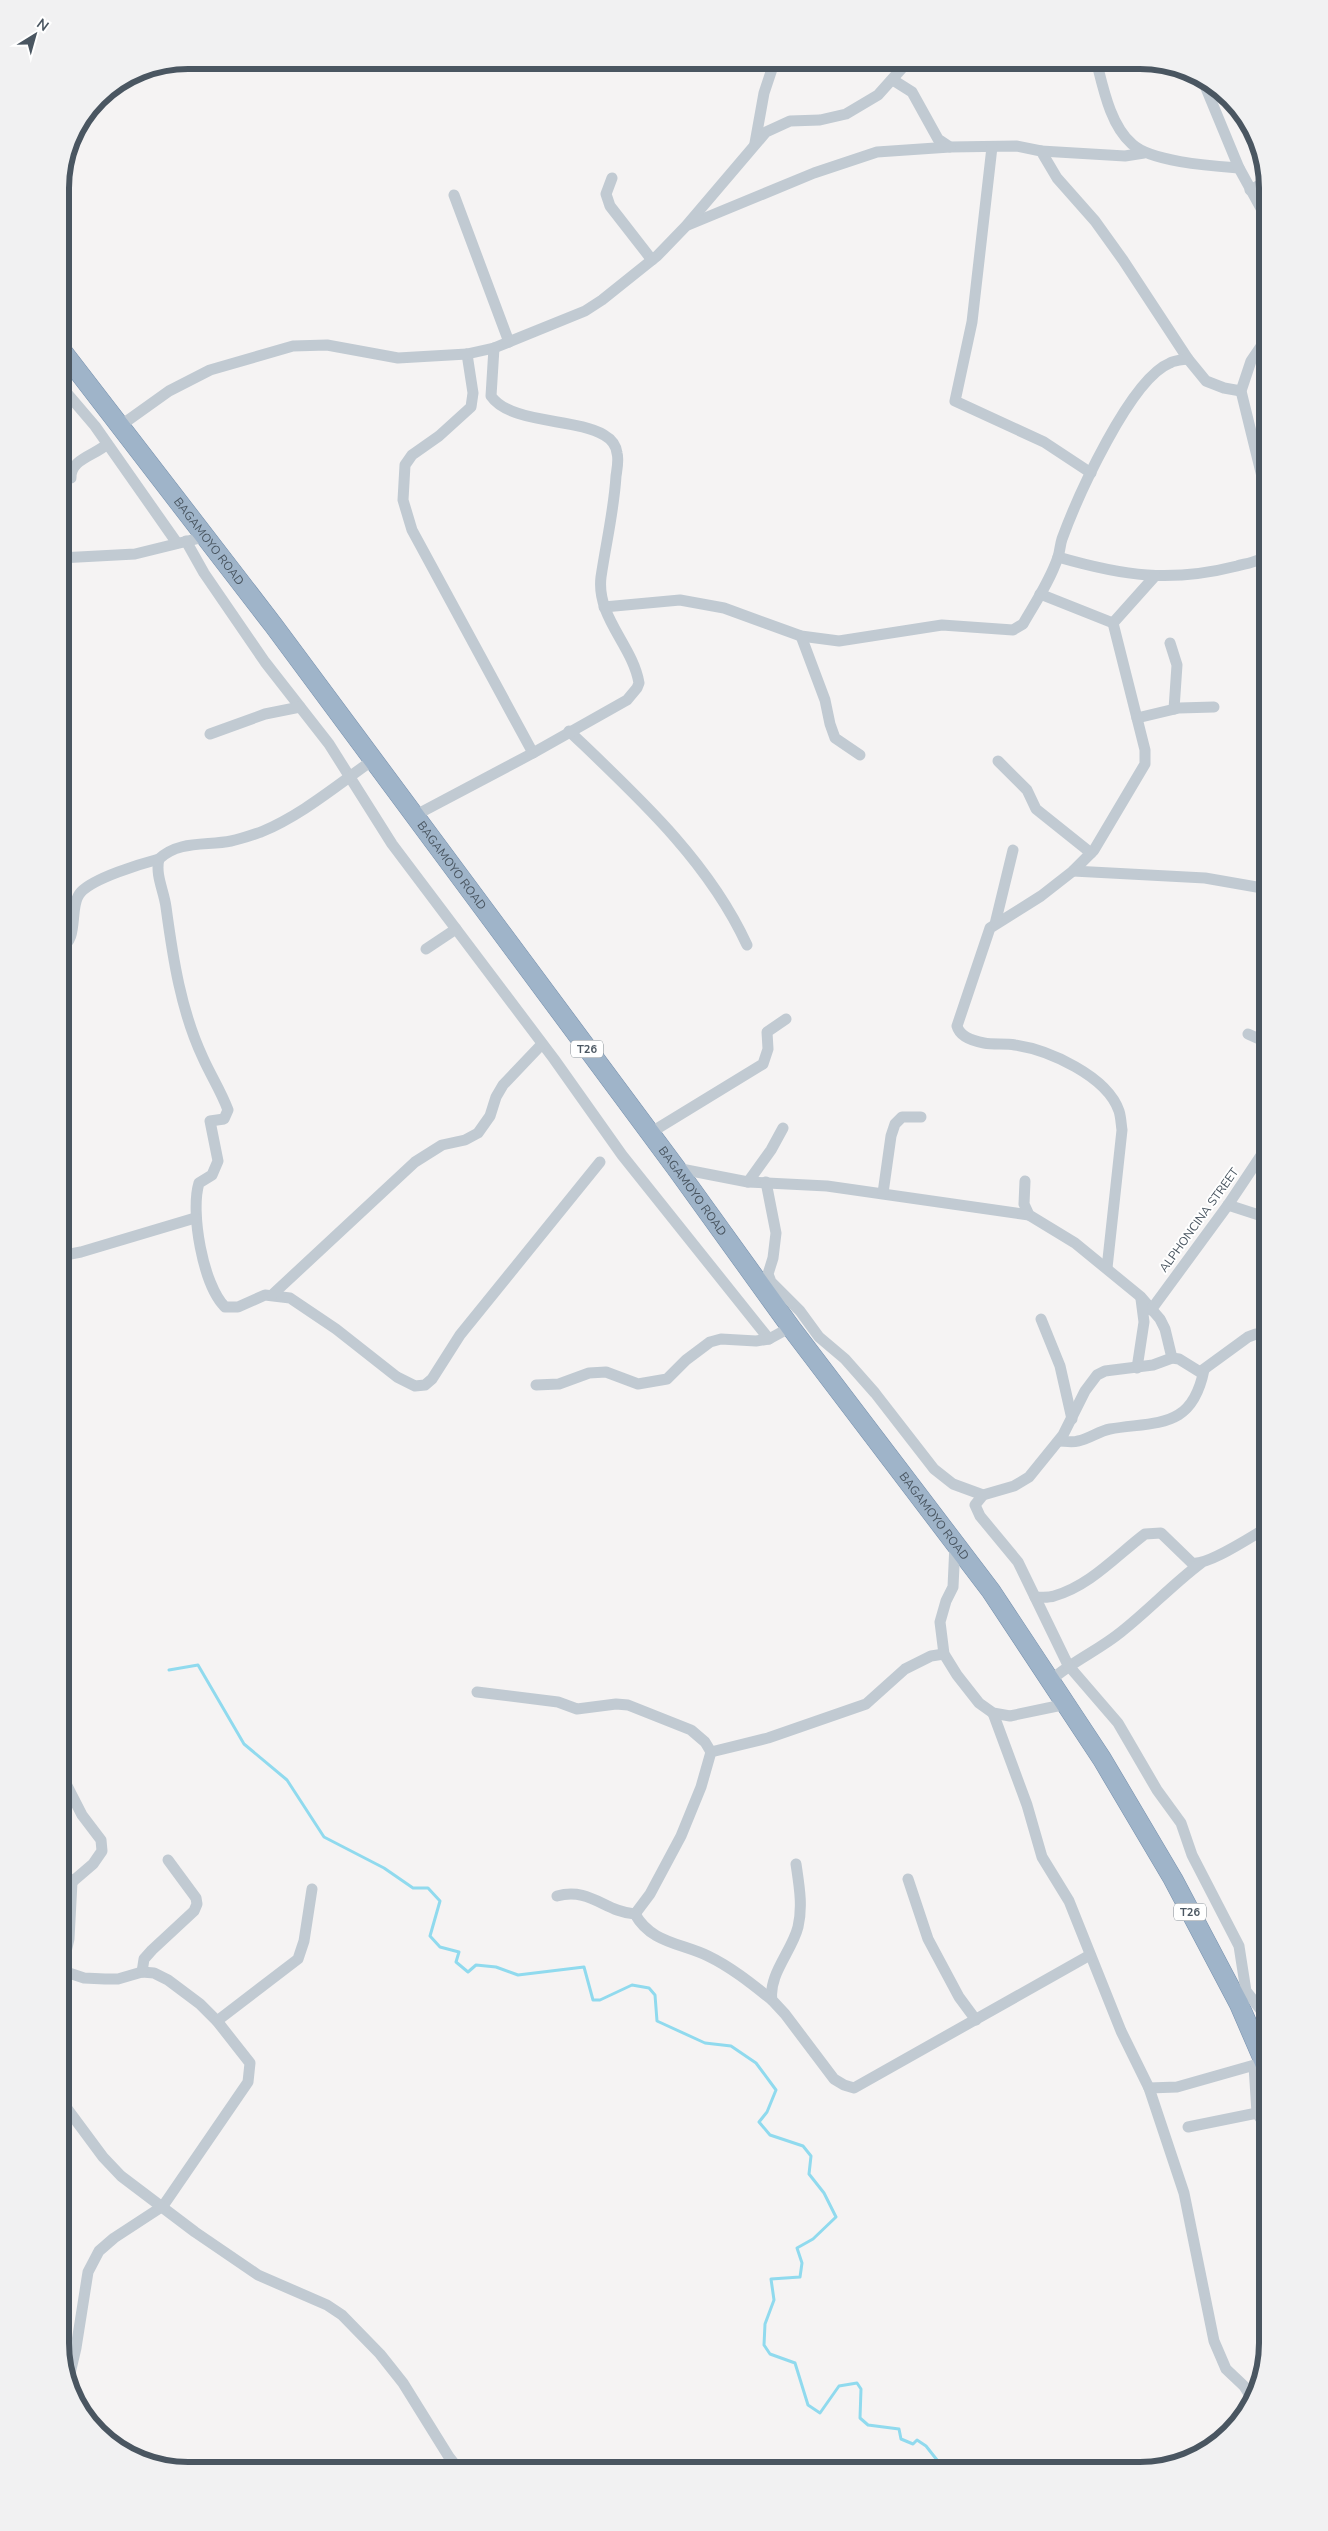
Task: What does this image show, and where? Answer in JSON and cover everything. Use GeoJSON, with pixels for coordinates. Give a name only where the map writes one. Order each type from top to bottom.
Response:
{"type":"FeatureCollection","features":[{"type":"Feature","properties":{"kind":"highway","name":"BAGAMOYO ROAD"},"geometry":{"type":"LineString","coordinates":[[69,360],[274,626],[676,1168],[791,1327],[992,1591],[1068,1704],[1173,1879],[1239,2004],[1259,2058]]}},
{"type":"Feature","properties":{"kind":"street"},"geometry":{"type":"LineString","coordinates":[[755,143],[764,93],[772,69]]}},
{"type":"Feature","properties":{"kind":"street"},"geometry":{"type":"LineString","coordinates":[[120,426],[170,391],[210,370],[293,346],[327,345],[398,358],[467,354],[494,348],[585,311],[602,300],[652,260],[686,226],[766,132],[790,121],[820,120],[846,114],[878,95],[901,69]]}},
{"type":"Feature","properties":{"kind":"street"},"geometry":{"type":"LineString","coordinates":[[1099,69],[1114,116],[1131,144],[1144,152],[1188,162],[1239,168]]}},
{"type":"Feature","properties":{"kind":"street"},"geometry":{"type":"LineString","coordinates":[[893,80],[912,92],[938,139],[950,147]]}},
{"type":"Feature","properties":{"kind":"street"},"geometry":{"type":"LineString","coordinates":[[1207,89],[1239,168],[1259,206]]}},
{"type":"Feature","properties":{"kind":"street"},"geometry":{"type":"LineString","coordinates":[[686,226],[814,173],[877,152],[950,147],[1016,146],[1042,151],[1125,156],[1144,152]]}},
{"type":"Feature","properties":{"kind":"street"},"geometry":{"type":"LineString","coordinates":[[992,147],[972,322],[955,401],[1044,442],[1091,473]]}},
{"type":"Feature","properties":{"kind":"street"},"geometry":{"type":"LineString","coordinates":[[1042,151],[1057,178],[1081,203],[1123,260],[1188,359],[1206,381],[1224,388],[1241,391]]}},
{"type":"Feature","properties":{"kind":"street"},"geometry":{"type":"LineString","coordinates":[[612,178],[606,194],[610,206],[652,260]]}},
{"type":"Feature","properties":{"kind":"street"},"geometry":{"type":"LineString","coordinates":[[1250,190],[1259,185]]}},
{"type":"Feature","properties":{"kind":"street"},"geometry":{"type":"LineString","coordinates":[[454,195],[509,342]]}},
{"type":"Feature","properties":{"kind":"street"},"geometry":{"type":"LineString","coordinates":[[414,816],[533,754],[569,731],[627,700],[639,683],[604,607],[600,592],[615,496],[618,454],[614,443],[594,430],[536,417],[500,406],[491,396],[494,348]]}},
{"type":"Feature","properties":{"kind":"street"},"geometry":{"type":"LineString","coordinates":[[1259,349],[1251,361],[1241,391],[1259,464]]}},
{"type":"Feature","properties":{"kind":"street"},"geometry":{"type":"LineString","coordinates":[[467,354],[473,393],[471,407],[439,436],[412,455],[405,465],[403,500],[412,530],[533,754]]}},
{"type":"Feature","properties":{"kind":"street"},"geometry":{"type":"LineString","coordinates":[[604,607],[680,600],[724,608],[801,636],[839,641],[878,633],[942,625],[1013,630],[1023,624],[1040,594],[1058,557],[1062,540],[1091,473],[1136,394],[1153,375],[1169,363],[1188,359]]}},
{"type":"Feature","properties":{"kind":"street"},"geometry":{"type":"LineString","coordinates":[[69,402],[107,444],[181,542],[226,606],[329,744],[392,844],[616,1146],[768,1339]]}},
{"type":"Feature","properties":{"kind":"street"},"geometry":{"type":"LineString","coordinates":[[71,478],[70,470],[74,466],[100,451],[107,444]]}},
{"type":"Feature","properties":{"kind":"street"},"geometry":{"type":"LineString","coordinates":[[69,558],[135,554],[204,536]]}},
{"type":"Feature","properties":{"kind":"street"},"geometry":{"type":"LineString","coordinates":[[1058,557],[1114,571],[1155,576],[1178,576],[1219,570],[1259,560]]}},
{"type":"Feature","properties":{"kind":"street"},"geometry":{"type":"LineString","coordinates":[[1113,623],[1155,576]]}},
{"type":"Feature","properties":{"kind":"street"},"geometry":{"type":"LineString","coordinates":[[1040,594],[1113,623]]}},
{"type":"Feature","properties":{"kind":"street"},"geometry":{"type":"LineString","coordinates":[[1107,1268],[1122,1130],[1119,1111],[1113,1101],[1095,1081],[1051,1054],[1015,1045],[984,1043],[964,1036],[958,1031],[958,1020],[987,933],[995,924],[1024,908],[1072,871],[1091,853],[1107,832],[1144,768],[1145,750],[1113,623]]}},
{"type":"Feature","properties":{"kind":"street"},"geometry":{"type":"LineString","coordinates":[[801,636],[825,700],[830,724],[836,738],[860,755]]}},
{"type":"Feature","properties":{"kind":"street"},"geometry":{"type":"LineString","coordinates":[[1170,643],[1177,665],[1174,709]]}},
{"type":"Feature","properties":{"kind":"street"},"geometry":{"type":"LineString","coordinates":[[210,734],[265,714],[300,707]]}},
{"type":"Feature","properties":{"kind":"street"},"geometry":{"type":"LineString","coordinates":[[1137,718],[1174,709],[1214,707]]}},
{"type":"Feature","properties":{"kind":"street"},"geometry":{"type":"LineString","coordinates":[[569,731],[628,788],[679,842],[736,922],[747,946]]}},
{"type":"Feature","properties":{"kind":"street"},"geometry":{"type":"LineString","coordinates":[[69,939],[75,901],[80,893],[89,886],[125,870],[159,859],[163,855],[189,845],[230,841],[261,832],[300,812],[373,760]]}},
{"type":"Feature","properties":{"kind":"street"},"geometry":{"type":"LineString","coordinates":[[998,761],[1027,790],[1036,809],[1091,853]]}},
{"type":"Feature","properties":{"kind":"street"},"geometry":{"type":"LineString","coordinates":[[995,924],[1014,850]]}},
{"type":"Feature","properties":{"kind":"street"},"geometry":{"type":"LineString","coordinates":[[159,859],[158,873],[166,905],[172,957],[178,983],[203,1058],[221,1091],[228,1110],[224,1119],[210,1121],[218,1161],[212,1175],[199,1183],[196,1218],[209,1277],[221,1303],[225,1307],[238,1307],[252,1299],[272,1295],[290,1298],[407,1382],[415,1386],[424,1385],[432,1379],[460,1335],[600,1162]]}},
{"type":"Feature","properties":{"kind":"street"},"geometry":{"type":"LineString","coordinates":[[1072,871],[1206,878],[1259,887]]}},
{"type":"Feature","properties":{"kind":"street"},"geometry":{"type":"LineString","coordinates":[[426,949],[456,929]]}},
{"type":"Feature","properties":{"kind":"street"},"geometry":{"type":"LineString","coordinates":[[650,1133],[762,1064],[768,1049],[767,1032],[786,1019]]}},
{"type":"Feature","properties":{"kind":"street"},"geometry":{"type":"LineString","coordinates":[[1248,1034],[1259,1039]]}},
{"type":"Feature","properties":{"kind":"street"},"geometry":{"type":"LineString","coordinates":[[272,1295],[415,1162],[442,1145],[464,1140],[478,1133],[490,1116],[496,1097],[504,1085],[542,1044]]}},
{"type":"Feature","properties":{"kind":"street"},"geometry":{"type":"LineString","coordinates":[[883,1194],[893,1129],[902,1118],[921,1117]]}},
{"type":"Feature","properties":{"kind":"street"},"geometry":{"type":"LineString","coordinates":[[748,1182],[771,1150],[783,1128]]}},
{"type":"Feature","properties":{"kind":"street"},"geometry":{"type":"LineString","coordinates":[[488,1289],[535,1233],[616,1146]]}},
{"type":"Feature","properties":{"kind":"street","name":"ALPHONCINA STREET"},"geometry":{"type":"LineString","coordinates":[[1151,1310],[1228,1205],[1259,1158]]}},
{"type":"Feature","properties":{"kind":"street"},"geometry":{"type":"LineString","coordinates":[[676,1168],[748,1182],[828,1186],[987,1211],[1029,1215],[1075,1243],[1140,1297],[1165,1329],[1172,1358]]}},
{"type":"Feature","properties":{"kind":"street"},"geometry":{"type":"LineString","coordinates":[[1025,1181],[1024,1204],[1029,1215]]}},
{"type":"Feature","properties":{"kind":"street"},"geometry":{"type":"LineString","coordinates":[[766,1182],[776,1234],[773,1258],[768,1274],[771,1282],[800,1311],[819,1336],[845,1359],[871,1388],[934,1469],[953,1484],[983,1495]]}},
{"type":"Feature","properties":{"kind":"street"},"geometry":{"type":"LineString","coordinates":[[1228,1205],[1259,1215]]}},
{"type":"Feature","properties":{"kind":"street"},"geometry":{"type":"LineString","coordinates":[[69,1254],[196,1218]]}},
{"type":"Feature","properties":{"kind":"street"},"geometry":{"type":"LineString","coordinates":[[1138,1368],[1144,1322],[1140,1297]]}},
{"type":"Feature","properties":{"kind":"street"},"geometry":{"type":"LineString","coordinates":[[1041,1319],[1062,1375],[1072,1420]]}},
{"type":"Feature","properties":{"kind":"street"},"geometry":{"type":"LineString","coordinates":[[536,1384],[560,1384],[589,1373],[606,1372],[638,1384],[667,1379],[672,1377],[686,1360],[710,1342],[721,1339],[756,1341],[768,1339],[791,1327]]}},
{"type":"Feature","properties":{"kind":"street"},"geometry":{"type":"LineString","coordinates":[[1259,1335],[1256,1334],[1248,1337],[1204,1370],[1196,1371],[1179,1359],[1172,1358],[1138,1368],[1105,1371],[1097,1374],[1085,1391],[1072,1420],[1058,1441],[1022,1483],[983,1495],[977,1501],[976,1510],[1018,1562],[1068,1665],[1118,1723],[1157,1790],[1181,1823],[1192,1855],[1239,1946],[1246,1991],[1259,2007]]}},
{"type":"Feature","properties":{"kind":"street"},"geometry":{"type":"LineString","coordinates":[[1058,1441],[1078,1442],[1100,1432],[1154,1423],[1182,1414],[1199,1392],[1204,1370]]}},
{"type":"Feature","properties":{"kind":"street"},"geometry":{"type":"LineString","coordinates":[[1051,1680],[1068,1665],[1101,1647],[1122,1632],[1201,1563],[1259,1532]]}},
{"type":"Feature","properties":{"kind":"street"},"geometry":{"type":"LineString","coordinates":[[1035,1597],[1054,1596],[1089,1578],[1119,1557],[1144,1534],[1161,1533],[1192,1563],[1201,1563]]}},
{"type":"Feature","properties":{"kind":"street"},"geometry":{"type":"LineString","coordinates":[[955,1542],[953,1587],[946,1601],[940,1622],[944,1654],[969,1691],[979,1703],[993,1713],[1010,1716],[1068,1704]]}},
{"type":"Feature","properties":{"kind":"street"},"geometry":{"type":"LineString","coordinates":[[711,1752],[768,1738],[866,1704],[905,1669],[931,1656],[944,1654]]}},
{"type":"Feature","properties":{"kind":"street"},"geometry":{"type":"LineString","coordinates":[[477,1692],[551,1700],[577,1709],[616,1704],[628,1705],[691,1730],[705,1742],[711,1752],[701,1787],[681,1836],[650,1894],[636,1914]]}},
{"type":"Feature","properties":{"kind":"street"},"geometry":{"type":"LineString","coordinates":[[993,1713],[1026,1805],[1042,1857],[1069,1901],[1120,2031],[1149,2088],[1184,2192],[1214,2341],[1226,2368],[1248,2393]]}},
{"type":"Feature","properties":{"kind":"street"},"geometry":{"type":"LineString","coordinates":[[69,1790],[82,1815],[101,1840],[102,1851],[93,1864],[72,1882]]}},
{"type":"Feature","properties":{"kind":"street"},"geometry":{"type":"LineString","coordinates":[[142,1972],[144,1959],[194,1911],[197,1904],[196,1898],[168,1860]]}},
{"type":"Feature","properties":{"kind":"street"},"geometry":{"type":"LineString","coordinates":[[772,2000],[773,1982],[789,1951],[798,1926],[800,1905],[796,1864]]}},
{"type":"Feature","properties":{"kind":"street"},"geometry":{"type":"LineString","coordinates":[[69,1878],[72,1882],[69,1925]]}},
{"type":"Feature","properties":{"kind":"street"},"geometry":{"type":"LineString","coordinates":[[908,1879],[928,1939],[959,1997],[976,2020]]}},
{"type":"Feature","properties":{"kind":"street"},"geometry":{"type":"LineString","coordinates":[[217,2021],[298,1959],[304,1941],[312,1888]]}},
{"type":"Feature","properties":{"kind":"street"},"geometry":{"type":"LineString","coordinates":[[557,1896],[569,1893],[583,1894],[617,1910],[636,1914]]}},
{"type":"Feature","properties":{"kind":"street"},"geometry":{"type":"LineString","coordinates":[[636,1914],[642,1926],[650,1934],[706,1955],[735,1972],[772,2000],[785,2014],[834,2079],[854,2088],[1090,1955]]}},
{"type":"Feature","properties":{"kind":"street"},"geometry":{"type":"LineString","coordinates":[[69,1975],[118,1980],[142,1972],[154,1973],[168,1980],[200,2004],[217,2021],[250,2063],[248,2082],[163,2206],[114,2238],[99,2251],[88,2272],[71,2366]]}},
{"type":"Feature","properties":{"kind":"street"},"geometry":{"type":"LineString","coordinates":[[1149,2088],[1176,2087],[1259,2067]]}},
{"type":"Feature","properties":{"kind":"street"},"geometry":{"type":"LineString","coordinates":[[1259,2094],[1257,2113],[1259,2116]]}},
{"type":"Feature","properties":{"kind":"street"},"geometry":{"type":"LineString","coordinates":[[69,2111],[121,2176],[209,2242],[258,2275],[327,2305],[342,2315],[380,2354],[403,2383],[453,2462]]}},
{"type":"Feature","properties":{"kind":"street"},"geometry":{"type":"LineString","coordinates":[[1188,2127],[1257,2113]]}},
{"type":"Feature","properties":{"kind":"waterway"},"geometry":{"type":"LineString","coordinates":[[169,1670],[198,1665],[244,1744],[287,1780],[324,1837],[384,1868],[413,1888],[428,1888],[440,1901],[430,1936],[440,1947],[459,1952],[456,1962],[468,1972],[476,1965],[496,1967],[518,1975],[584,1967],[593,2000],[600,2000],[632,1985],[649,1988],[655,1995],[657,2021],[705,2043],[731,2046],[756,2063],[776,2090],[767,2112],[759,2122],[770,2135],[803,2146],[811,2156],[809,2174],[824,2193],[836,2217],[813,2239],[797,2248],[802,2263],[800,2277],[771,2279],[774,2300],[765,2324],[764,2345],[770,2354],[795,2363],[808,2405],[820,2413],[839,2386],[857,2383],[861,2389],[860,2418],[868,2425],[899,2429],[901,2439],[913,2444],[917,2440],[926,2446],[937,2460],[941,2462]]}}]}
